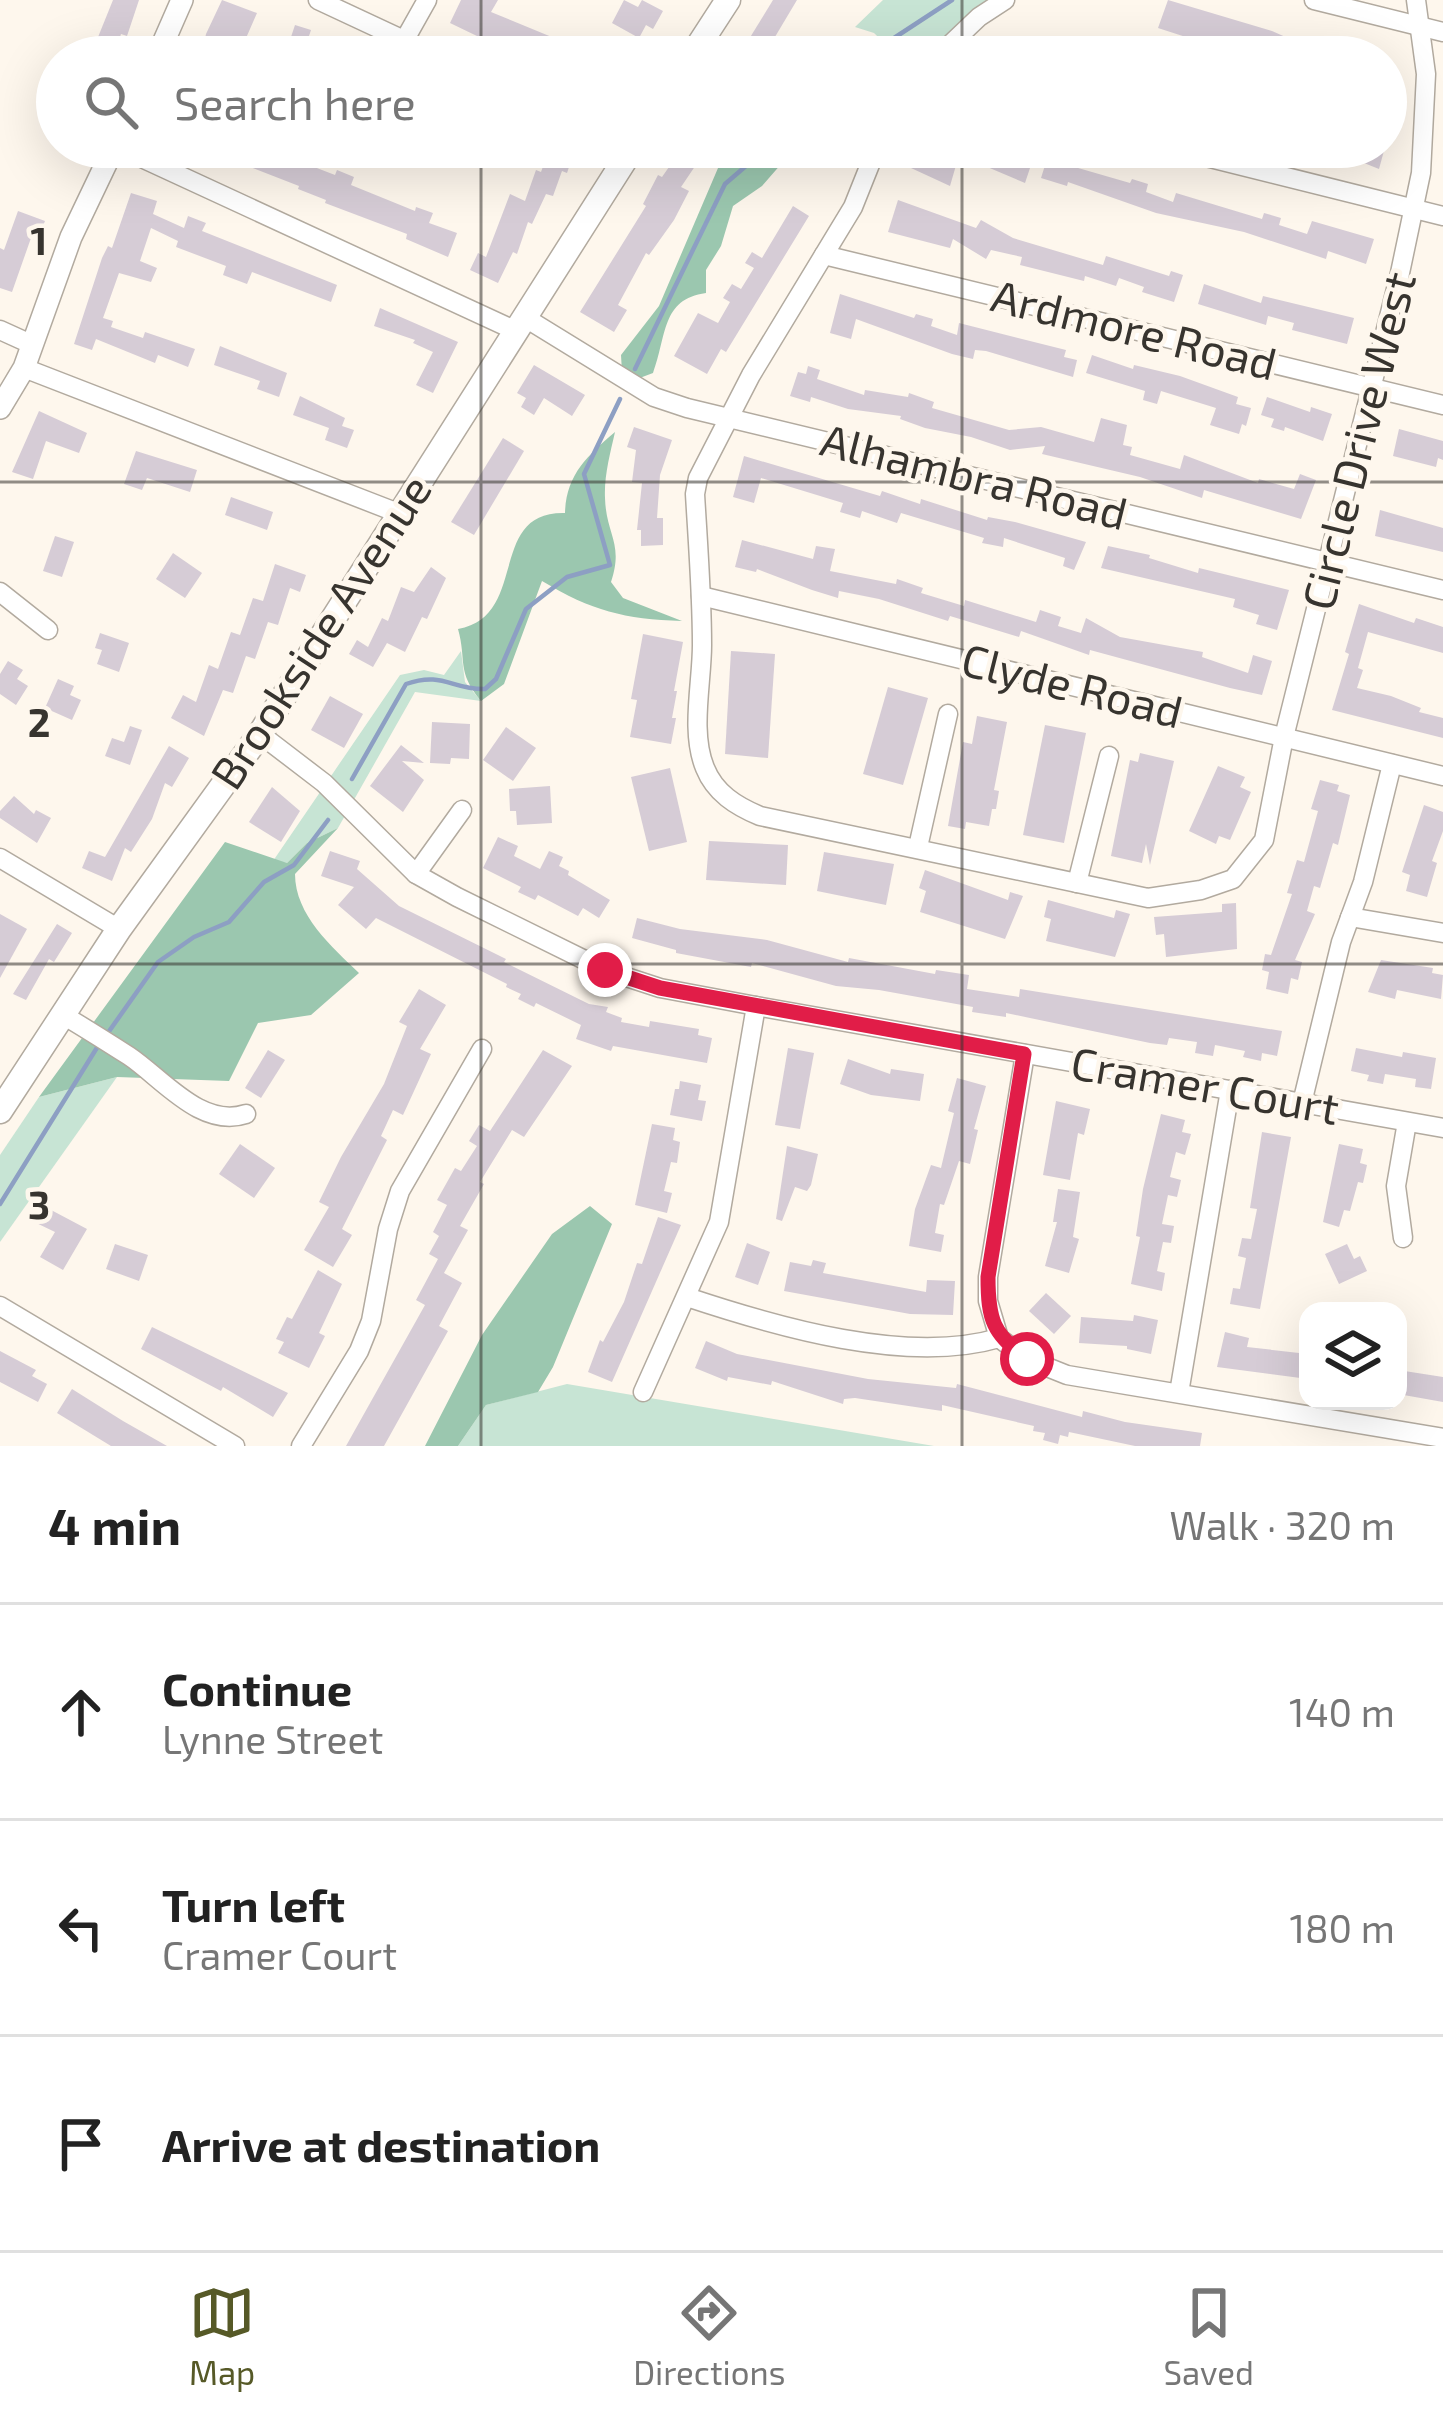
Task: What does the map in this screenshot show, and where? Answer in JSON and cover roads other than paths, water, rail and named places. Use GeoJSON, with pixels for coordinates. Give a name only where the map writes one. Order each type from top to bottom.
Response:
{"type":"FeatureCollection","features":[{"type":"Feature","properties":{"kind":"main road"},"geometry":{"type":"LineString","coordinates":[[705,36],[728,0]]}},
{"type":"Feature","properties":{"kind":"main road","name":"Brookside Avenue"},"geometry":{"type":"LineString","coordinates":[[0,1111],[119,929],[260,734],[619,168]]}},
{"type":"Feature","properties":{"kind":"street"},"geometry":{"type":"LineString","coordinates":[[166,36],[182,0]]}},
{"type":"Feature","properties":{"kind":"street"},"geometry":{"type":"LineString","coordinates":[[318,0],[395,36]]}},
{"type":"Feature","properties":{"kind":"street"},"geometry":{"type":"LineString","coordinates":[[406,36],[427,0]]}},
{"type":"Feature","properties":{"kind":"street"},"geometry":{"type":"LineString","coordinates":[[960,36],[1005,0]]}},
{"type":"Feature","properties":{"kind":"street"},"geometry":{"type":"LineString","coordinates":[[1314,0],[1443,32]]}},
{"type":"Feature","properties":{"kind":"street","name":"Circle Drive West"},"geometry":{"type":"LineString","coordinates":[[869,168],[854,207],[727,416],[705,460],[695,494],[701,596],[699,739],[705,768],[721,793],[760,816],[1148,898],[1201,890],[1234,879],[1264,840],[1413,208],[1425,126],[1426,74],[1416,0]]}},
{"type":"Feature","properties":{"kind":"street"},"geometry":{"type":"LineString","coordinates":[[0,408],[24,368],[71,237],[106,168]]}},
{"type":"Feature","properties":{"kind":"street","name":"Alhambra Road"},"geometry":{"type":"LineString","coordinates":[[164,168],[519,324],[654,397],[1443,590]]}},
{"type":"Feature","properties":{"kind":"street"},"geometry":{"type":"LineString","coordinates":[[1251,168],[1443,215]]}},
{"type":"Feature","properties":{"kind":"street","name":"Ardmore Road"},"geometry":{"type":"LineString","coordinates":[[824,255],[1443,405]]}},
{"type":"Feature","properties":{"kind":"street"},"geometry":{"type":"LineString","coordinates":[[0,330],[33,345]]}},
{"type":"Feature","properties":{"kind":"street"},"geometry":{"type":"LineString","coordinates":[[24,368],[398,513]]}},
{"type":"Feature","properties":{"kind":"street"},"geometry":{"type":"LineString","coordinates":[[0,592],[49,630]]}},
{"type":"Feature","properties":{"kind":"street","name":"Clyde Road"},"geometry":{"type":"LineString","coordinates":[[701,596],[1443,776]]}},
{"type":"Feature","properties":{"kind":"street"},"geometry":{"type":"LineString","coordinates":[[918,847],[948,714]]}},
{"type":"Feature","properties":{"kind":"street","name":"Cramer Court"},"geometry":{"type":"LineString","coordinates":[[260,734],[324,783],[416,874],[605,970],[660,988],[1443,1129]]}},
{"type":"Feature","properties":{"kind":"street"},"geometry":{"type":"LineString","coordinates":[[1077,883],[1109,755]]}},
{"type":"Feature","properties":{"kind":"street"},"geometry":{"type":"LineString","coordinates":[[1302,1103],[1392,764]]}},
{"type":"Feature","properties":{"kind":"street"},"geometry":{"type":"LineString","coordinates":[[416,874],[462,810]]}},
{"type":"Feature","properties":{"kind":"street"},"geometry":{"type":"LineString","coordinates":[[0,858],[119,929]]}},
{"type":"Feature","properties":{"kind":"street"},"geometry":{"type":"LineString","coordinates":[[1350,917],[1443,933]]}},
{"type":"Feature","properties":{"kind":"street"},"geometry":{"type":"LineString","coordinates":[[644,1392],[719,1222],[756,1006]]}},
{"type":"Feature","properties":{"kind":"street"},"geometry":{"type":"LineString","coordinates":[[63,1015],[192,1106],[222,1117],[246,1114]]}},
{"type":"Feature","properties":{"kind":"street"},"geometry":{"type":"LineString","coordinates":[[301,1446],[359,1351],[371,1321],[400,1191],[482,1049]]}},
{"type":"Feature","properties":{"kind":"street"},"geometry":{"type":"LineString","coordinates":[[1024,1054],[988,1277],[988,1300],[999,1338],[1045,1369],[1443,1438]]}},
{"type":"Feature","properties":{"kind":"street"},"geometry":{"type":"LineString","coordinates":[[1179,1394],[1230,1090]]}},
{"type":"Feature","properties":{"kind":"street"},"geometry":{"type":"LineString","coordinates":[[1402,1238],[1396,1186],[1407,1122]]}},
{"type":"Feature","properties":{"kind":"street"},"geometry":{"type":"LineString","coordinates":[[687,1297],[769,1324],[913,1348],[950,1350],[999,1338]]}},
{"type":"Feature","properties":{"kind":"street"},"geometry":{"type":"LineString","coordinates":[[0,1306],[235,1446]]}},
{"type":"Feature","properties":{"kind":"waterway"},"geometry":{"type":"LineString","coordinates":[[897,36],[952,0]]}},
{"type":"Feature","properties":{"kind":"waterway"},"geometry":{"type":"LineString","coordinates":[[635,369],[725,184],[744,168]]}},
{"type":"Feature","properties":{"kind":"waterway"},"geometry":{"type":"LineString","coordinates":[[352,779],[406,684],[429,679],[485,689],[496,679],[526,609],[567,577],[610,565],[584,474],[620,399]]}},
{"type":"Feature","properties":{"kind":"waterway"},"geometry":{"type":"LineString","coordinates":[[105,1037],[158,962],[194,937],[229,922],[264,882],[294,865],[328,820]]}},
{"type":"Feature","properties":{"kind":"waterway"},"geometry":{"type":"LineString","coordinates":[[0,1204],[98,1046]]}}]}
